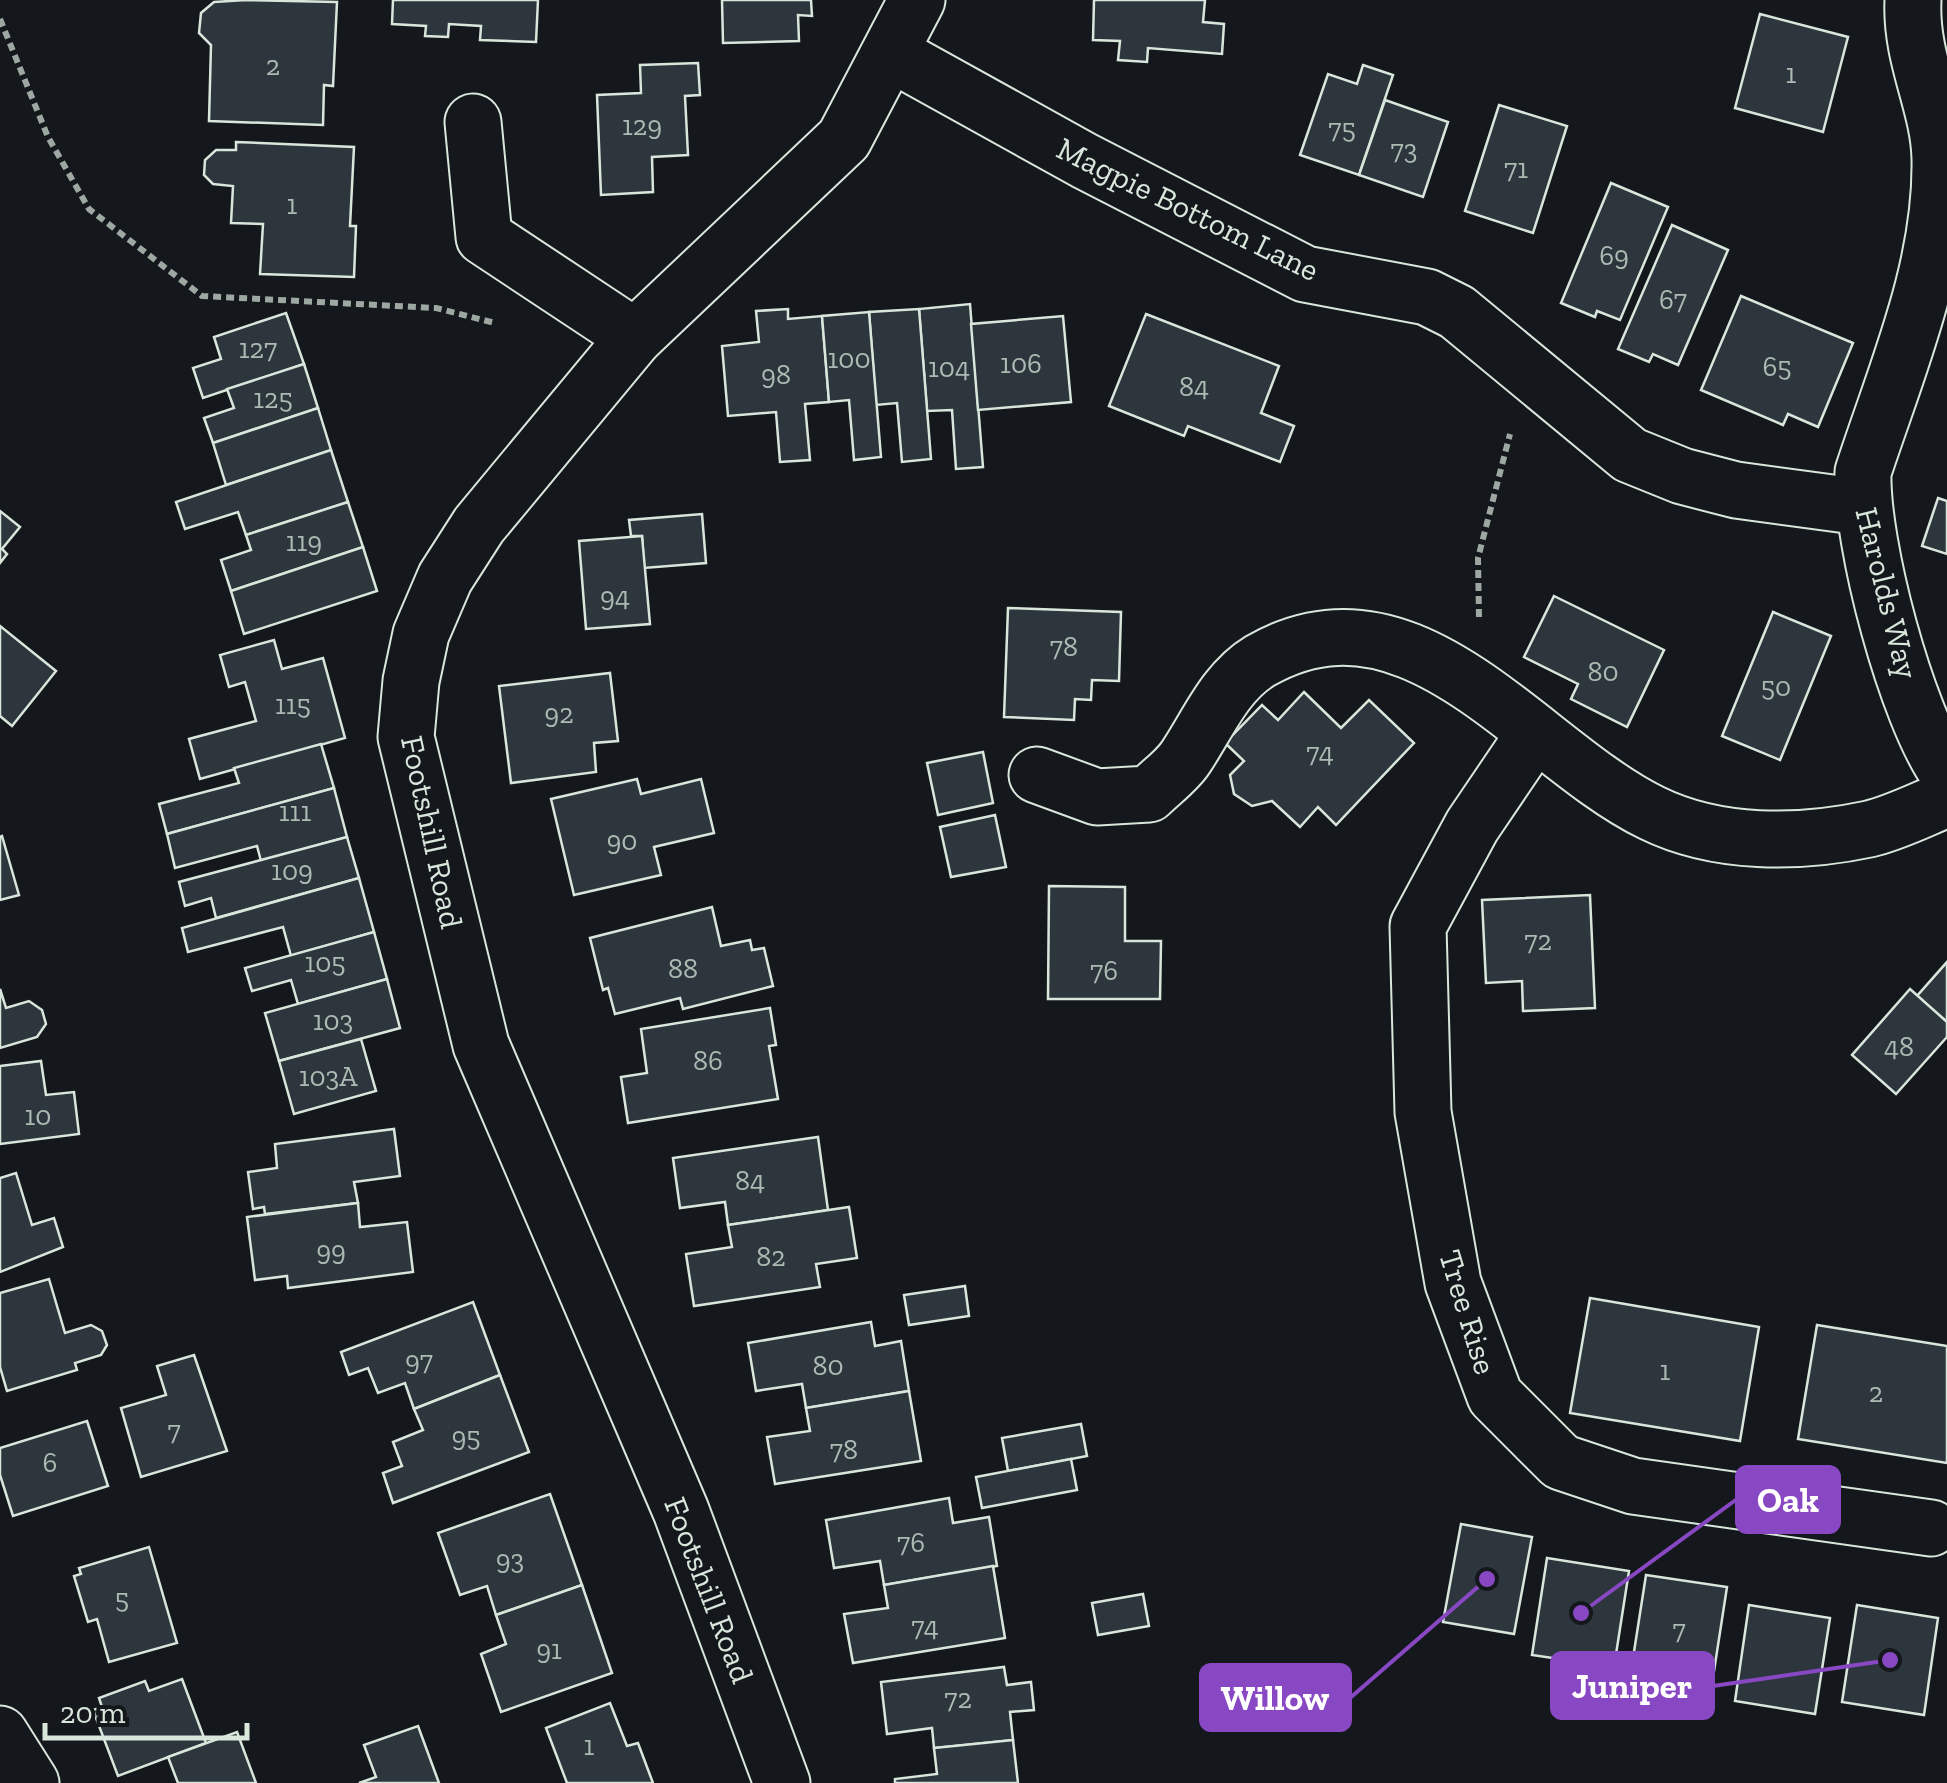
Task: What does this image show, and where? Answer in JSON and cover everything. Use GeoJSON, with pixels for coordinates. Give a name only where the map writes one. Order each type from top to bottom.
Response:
{"type":"FeatureCollection","features":[{"type":"Feature","properties":{"kind":"street","name":"Footshill Road"},"geometry":{"type":"LineString","coordinates":[[782,1783],[680,1511],[481,1045],[406,737],[411,680],[421,634],[444,578],[512,483],[635,337],[844,139],[918,0]]}},
{"type":"Feature","properties":{"kind":"street","name":"Harolds Way"},"geometry":{"type":"LineString","coordinates":[[1913,0],[1911,36],[1940,156],[1931,262],[1863,472],[1862,507],[1878,585],[1927,744],[1947,772]]}},
{"type":"Feature","properties":{"kind":"street","name":"Magpie Bottom Lane"},"geometry":{"type":"LineString","coordinates":[[892,54],[1085,161],[1305,274],[1427,297],[1457,312],[1630,455],[1682,476],[1736,490],[1862,507]]}},
{"type":"Feature","properties":{"kind":"street"},"geometry":{"type":"LineString","coordinates":[[473,122],[484,238],[635,337]]}},
{"type":"Feature","properties":{"kind":"street"},"geometry":{"type":"LineString","coordinates":[[1037,775],[1097,797],[1149,794],[1184,761],[1222,697],[1256,663],[1292,645],[1336,636],[1404,647],[1463,676],[1590,775],[1654,814],[1733,837],[1790,840],[1871,828],[1947,799]]}},
{"type":"Feature","properties":{"kind":"street","name":"Tree Rise"},"geometry":{"type":"LineString","coordinates":[[1535,733],[1472,826],[1418,926],[1423,1112],[1453,1283],[1495,1396],[1560,1462],[1633,1486],[1931,1528]]}},
{"type":"Feature","properties":{"kind":"street"},"geometry":{"type":"LineString","coordinates":[[0,1734],[31,1783]]}},
{"type":"Feature","properties":{"kind":"path"},"geometry":{"type":"LineString","coordinates":[[0,19],[48,138],[88,209],[202,296],[436,308],[505,326]]}},
{"type":"Feature","properties":{"kind":"path"},"geometry":{"type":"LineString","coordinates":[[1478,558],[1492,491]]}},
{"type":"Feature","properties":{"kind":"building"},"geometry":{"type":"Polygon","coordinates":[[[393,0],[538,0],[536,42],[480,40],[481,26],[449,24],[448,37],[425,36],[426,26],[392,24],[393,0]]]}},
{"type":"Feature","properties":{"kind":"building"},"geometry":{"type":"Polygon","coordinates":[[[722,0],[811,0],[812,16],[798,15],[799,41],[723,43],[722,0]]]}},
{"type":"Feature","properties":{"kind":"building"},"geometry":{"type":"Polygon","coordinates":[[[1094,0],[1205,0],[1203,22],[1224,24],[1222,54],[1148,48],[1147,62],[1118,60],[1120,41],[1093,40],[1094,0]]]}},
{"type":"Feature","properties":{"kind":"building"},"geometry":{"type":"Polygon","coordinates":[[[214,2],[337,2],[333,86],[324,85],[323,125],[209,121],[211,45],[199,33],[201,13],[214,2]]]}},
{"type":"Feature","properties":{"kind":"building"},"geometry":{"type":"Polygon","coordinates":[[[1760,14],[1848,37],[1823,132],[1735,108],[1760,14]]]}},
{"type":"Feature","properties":{"kind":"building"},"geometry":{"type":"Polygon","coordinates":[[[698,63],[700,95],[685,96],[688,155],[652,157],[653,192],[601,195],[597,95],[641,93],[640,65],[698,63]]]}},
{"type":"Feature","properties":{"kind":"building"},"geometry":{"type":"Polygon","coordinates":[[[1363,65],[1393,75],[1359,175],[1300,155],[1328,74],[1357,84],[1363,65]]]}},
{"type":"Feature","properties":{"kind":"building"},"geometry":{"type":"Polygon","coordinates":[[[1385,100],[1448,122],[1423,197],[1359,175],[1385,100]]]}},
{"type":"Feature","properties":{"kind":"building"},"geometry":{"type":"Polygon","coordinates":[[[1499,105],[1567,126],[1533,233],[1465,211],[1499,105]]]}},
{"type":"Feature","properties":{"kind":"building"},"geometry":{"type":"Polygon","coordinates":[[[236,142],[354,147],[350,226],[356,226],[354,277],[260,274],[263,224],[231,223],[233,186],[213,184],[204,175],[205,160],[216,150],[236,150],[236,142]]]}},
{"type":"Feature","properties":{"kind":"building"},"geometry":{"type":"Polygon","coordinates":[[[1611,183],[1668,207],[1620,320],[1597,311],[1595,317],[1561,303],[1611,183]]]}},
{"type":"Feature","properties":{"kind":"building"},"geometry":{"type":"Polygon","coordinates":[[[1672,225],[1728,250],[1678,365],[1653,354],[1649,362],[1618,349],[1672,225]]]}},
{"type":"Feature","properties":{"kind":"building"},"geometry":{"type":"Polygon","coordinates":[[[1741,296],[1853,343],[1818,427],[1788,414],[1783,425],[1701,390],[1741,296]]]}},
{"type":"Feature","properties":{"kind":"building"},"geometry":{"type":"Polygon","coordinates":[[[970,304],[983,467],[956,469],[952,410],[927,411],[919,309],[970,304]]]}},
{"type":"Feature","properties":{"kind":"building"},"geometry":{"type":"Polygon","coordinates":[[[788,309],[788,319],[822,316],[829,402],[805,404],[810,460],[780,462],[776,412],[728,416],[722,346],[759,342],[756,311],[788,309]]]}},
{"type":"Feature","properties":{"kind":"building"},"geometry":{"type":"Polygon","coordinates":[[[919,309],[931,459],[902,462],[897,403],[876,405],[869,312],[919,309]]]}},
{"type":"Feature","properties":{"kind":"building"},"geometry":{"type":"Polygon","coordinates":[[[869,312],[881,457],[854,460],[849,400],[829,402],[822,316],[869,312]]]}},
{"type":"Feature","properties":{"kind":"building"},"geometry":{"type":"Polygon","coordinates":[[[286,313],[304,364],[203,398],[193,368],[221,359],[214,337],[286,313]]]}},
{"type":"Feature","properties":{"kind":"building"},"geometry":{"type":"Polygon","coordinates":[[[1146,314],[1279,366],[1261,413],[1294,426],[1280,462],[1188,426],[1184,436],[1109,406],[1146,314]]]}},
{"type":"Feature","properties":{"kind":"building"},"geometry":{"type":"Polygon","coordinates":[[[1063,316],[1071,402],[978,410],[971,324],[1063,316]]]}},
{"type":"Feature","properties":{"kind":"building"},"geometry":{"type":"Polygon","coordinates":[[[304,364],[318,408],[213,443],[204,418],[234,408],[227,389],[304,364]]]}},
{"type":"Feature","properties":{"kind":"building"},"geometry":{"type":"Polygon","coordinates":[[[318,408],[331,450],[226,485],[213,443],[318,408]]]}},
{"type":"Feature","properties":{"kind":"building"},"geometry":{"type":"Polygon","coordinates":[[[331,450],[348,502],[246,535],[238,512],[185,529],[176,502],[331,450]]]}},
{"type":"Feature","properties":{"kind":"building"},"geometry":{"type":"Polygon","coordinates":[[[1938,498],[1947,501],[1947,554],[1922,546],[1938,498]]]}},
{"type":"Feature","properties":{"kind":"building"},"geometry":{"type":"Polygon","coordinates":[[[348,502],[363,547],[231,591],[221,560],[251,550],[246,535],[348,502]]]}},
{"type":"Feature","properties":{"kind":"building"},"geometry":{"type":"Polygon","coordinates":[[[0,511],[20,527],[2,549],[7,554],[0,563],[0,511]]]}},
{"type":"Feature","properties":{"kind":"building"},"geometry":{"type":"Polygon","coordinates":[[[702,514],[706,563],[644,568],[642,536],[631,536],[629,520],[702,514]]]}},
{"type":"Feature","properties":{"kind":"building"},"geometry":{"type":"Polygon","coordinates":[[[642,536],[650,624],[586,629],[579,541],[642,536]]]}},
{"type":"Feature","properties":{"kind":"building"},"geometry":{"type":"Polygon","coordinates":[[[363,547],[377,591],[244,634],[231,591],[363,547]]]}},
{"type":"Feature","properties":{"kind":"building"},"geometry":{"type":"Polygon","coordinates":[[[1554,596],[1664,650],[1627,727],[1571,699],[1578,684],[1524,657],[1554,596]]]}},
{"type":"Feature","properties":{"kind":"building"},"geometry":{"type":"Polygon","coordinates":[[[1008,608],[1121,612],[1119,681],[1092,680],[1091,700],[1075,699],[1074,720],[1004,717],[1008,608]]]}},
{"type":"Feature","properties":{"kind":"building"},"geometry":{"type":"Polygon","coordinates":[[[1773,612],[1831,636],[1780,760],[1722,736],[1773,612]]]}},
{"type":"Feature","properties":{"kind":"building"},"geometry":{"type":"Polygon","coordinates":[[[0,626],[56,671],[12,726],[0,716],[0,626]]]}},
{"type":"Feature","properties":{"kind":"building"},"geometry":{"type":"Polygon","coordinates":[[[274,640],[282,669],[323,658],[345,738],[200,779],[189,739],[256,721],[245,682],[229,687],[220,655],[274,640]]]}},
{"type":"Feature","properties":{"kind":"building"},"geometry":{"type":"Polygon","coordinates":[[[610,673],[618,741],[594,743],[596,772],[511,783],[499,686],[610,673]]]}},
{"type":"Feature","properties":{"kind":"building"},"geometry":{"type":"Polygon","coordinates":[[[1304,692],[1341,728],[1369,700],[1414,743],[1336,825],[1318,807],[1300,827],[1272,801],[1252,806],[1234,794],[1230,775],[1244,761],[1225,743],[1262,705],[1278,720],[1304,692]]]}},
{"type":"Feature","properties":{"kind":"building"},"geometry":{"type":"Polygon","coordinates":[[[321,744],[334,788],[167,834],[159,804],[239,783],[234,768],[321,744]]]}},
{"type":"Feature","properties":{"kind":"building"},"geometry":{"type":"Polygon","coordinates":[[[983,752],[993,803],[938,815],[927,763],[983,752]]]}},
{"type":"Feature","properties":{"kind":"building"},"geometry":{"type":"Polygon","coordinates":[[[637,779],[641,794],[701,779],[714,833],[654,847],[661,875],[574,895],[551,799],[637,779]]]}},
{"type":"Feature","properties":{"kind":"building"},"geometry":{"type":"Polygon","coordinates":[[[334,788],[347,837],[261,861],[257,846],[175,868],[167,834],[334,788]]]}},
{"type":"Feature","properties":{"kind":"building"},"geometry":{"type":"Polygon","coordinates":[[[995,815],[1006,867],[951,877],[940,827],[995,815]]]}},
{"type":"Feature","properties":{"kind":"building"},"geometry":{"type":"Polygon","coordinates":[[[0,837],[19,895],[0,900],[0,837]]]}},
{"type":"Feature","properties":{"kind":"building"},"geometry":{"type":"Polygon","coordinates":[[[347,837],[359,878],[216,918],[211,898],[185,906],[179,882],[347,837]]]}},
{"type":"Feature","properties":{"kind":"building"},"geometry":{"type":"Polygon","coordinates":[[[359,878],[374,932],[291,956],[283,927],[188,952],[182,928],[359,878]]]}},
{"type":"Feature","properties":{"kind":"building"},"geometry":{"type":"Polygon","coordinates":[[[1049,886],[1125,887],[1125,941],[1161,941],[1160,999],[1048,999],[1049,886]]]}},
{"type":"Feature","properties":{"kind":"building"},"geometry":{"type":"Polygon","coordinates":[[[1590,895],[1595,1008],[1523,1011],[1522,981],[1486,983],[1482,900],[1590,895]]]}},
{"type":"Feature","properties":{"kind":"building"},"geometry":{"type":"Polygon","coordinates":[[[712,907],[721,946],[750,940],[752,950],[764,948],[773,986],[683,1009],[680,998],[615,1014],[608,988],[603,990],[590,938],[712,907]]]}},
{"type":"Feature","properties":{"kind":"building"},"geometry":{"type":"Polygon","coordinates":[[[374,932],[387,979],[298,1004],[291,980],[252,991],[245,968],[374,932]]]}},
{"type":"Feature","properties":{"kind":"building"},"geometry":{"type":"Polygon","coordinates":[[[1947,962],[1947,1022],[1917,996],[1947,962]]]}},
{"type":"Feature","properties":{"kind":"building"},"geometry":{"type":"Polygon","coordinates":[[[387,979],[400,1028],[279,1061],[265,1013],[387,979]]]}},
{"type":"Feature","properties":{"kind":"building"},"geometry":{"type":"Polygon","coordinates":[[[0,989],[6,1008],[29,1001],[42,1010],[46,1024],[37,1037],[0,1048],[0,989]]]}},
{"type":"Feature","properties":{"kind":"building"},"geometry":{"type":"Polygon","coordinates":[[[1910,989],[1947,1022],[1947,1037],[1896,1094],[1852,1055],[1910,989]]]}},
{"type":"Feature","properties":{"kind":"building"},"geometry":{"type":"Polygon","coordinates":[[[770,1008],[776,1045],[769,1046],[778,1099],[628,1123],[621,1077],[647,1073],[641,1029],[770,1008]]]}},
{"type":"Feature","properties":{"kind":"building"},"geometry":{"type":"Polygon","coordinates":[[[361,1039],[376,1091],[294,1114],[279,1061],[361,1039]]]}},
{"type":"Feature","properties":{"kind":"building"},"geometry":{"type":"Polygon","coordinates":[[[41,1061],[46,1095],[74,1092],[79,1134],[0,1144],[0,1066],[41,1061]]]}},
{"type":"Feature","properties":{"kind":"building"},"geometry":{"type":"Polygon","coordinates":[[[394,1129],[400,1176],[354,1182],[358,1203],[265,1214],[264,1207],[253,1209],[248,1172],[277,1168],[275,1144],[394,1129]]]}},
{"type":"Feature","properties":{"kind":"building"},"geometry":{"type":"Polygon","coordinates":[[[818,1137],[828,1210],[728,1225],[725,1202],[680,1208],[673,1158],[818,1137]]]}},
{"type":"Feature","properties":{"kind":"building"},"geometry":{"type":"Polygon","coordinates":[[[16,1173],[32,1225],[54,1218],[63,1247],[0,1272],[0,1178],[16,1173]]]}},
{"type":"Feature","properties":{"kind":"building"},"geometry":{"type":"Polygon","coordinates":[[[358,1203],[360,1227],[407,1222],[413,1272],[288,1288],[287,1276],[255,1280],[247,1217],[358,1203]]]}},
{"type":"Feature","properties":{"kind":"building"},"geometry":{"type":"Polygon","coordinates":[[[849,1207],[857,1258],[816,1264],[820,1287],[694,1306],[686,1254],[732,1247],[728,1225],[849,1207]]]}},
{"type":"Feature","properties":{"kind":"building"},"geometry":{"type":"Polygon","coordinates":[[[49,1279],[65,1333],[91,1325],[102,1331],[107,1345],[101,1355],[75,1363],[77,1370],[7,1391],[0,1367],[0,1293],[49,1279]]]}},
{"type":"Feature","properties":{"kind":"building"},"geometry":{"type":"Polygon","coordinates":[[[965,1286],[969,1316],[909,1325],[904,1295],[965,1286]]]}},
{"type":"Feature","properties":{"kind":"building"},"geometry":{"type":"Polygon","coordinates":[[[1590,1298],[1759,1327],[1740,1441],[1570,1413],[1590,1298]]]}},
{"type":"Feature","properties":{"kind":"building"},"geometry":{"type":"Polygon","coordinates":[[[473,1302],[500,1375],[414,1409],[405,1383],[378,1393],[368,1368],[349,1375],[341,1352],[473,1302]]]}},
{"type":"Feature","properties":{"kind":"building"},"geometry":{"type":"Polygon","coordinates":[[[871,1322],[875,1346],[901,1341],[909,1391],[806,1408],[802,1384],[756,1391],[748,1343],[871,1322]]]}},
{"type":"Feature","properties":{"kind":"building"},"geometry":{"type":"Polygon","coordinates":[[[1817,1325],[1947,1346],[1947,1463],[1798,1439],[1817,1325]]]}},
{"type":"Feature","properties":{"kind":"building"},"geometry":{"type":"Polygon","coordinates":[[[194,1355],[227,1451],[141,1477],[121,1408],[166,1395],[157,1366],[194,1355]]]}},
{"type":"Feature","properties":{"kind":"building"},"geometry":{"type":"Polygon","coordinates":[[[500,1375],[529,1452],[393,1503],[383,1473],[402,1466],[393,1442],[423,1430],[414,1409],[500,1375]]]}},
{"type":"Feature","properties":{"kind":"building"},"geometry":{"type":"Polygon","coordinates":[[[909,1391],[921,1461],[775,1484],[767,1437],[810,1431],[806,1408],[909,1391]]]}},
{"type":"Feature","properties":{"kind":"building"},"geometry":{"type":"Polygon","coordinates":[[[87,1421],[108,1486],[13,1516],[0,1475],[0,1448],[87,1421]]]}},
{"type":"Feature","properties":{"kind":"building"},"geometry":{"type":"Polygon","coordinates":[[[1081,1424],[1087,1456],[1008,1471],[1002,1438],[1081,1424]]]}},
{"type":"Feature","properties":{"kind":"building"},"geometry":{"type":"Polygon","coordinates":[[[1071,1459],[1077,1490],[982,1508],[976,1477],[1071,1459]]]}},
{"type":"Feature","properties":{"kind":"building"},"geometry":{"type":"Polygon","coordinates":[[[550,1494],[582,1585],[496,1615],[487,1586],[460,1595],[438,1533],[550,1494]]]}},
{"type":"Feature","properties":{"kind":"building"},"geometry":{"type":"Polygon","coordinates":[[[949,1498],[953,1523],[989,1517],[997,1566],[884,1585],[880,1561],[834,1568],[826,1520],[949,1498]]]}},
{"type":"Feature","properties":{"kind":"building"},"geometry":{"type":"Polygon","coordinates":[[[1461,1524],[1532,1537],[1514,1634],[1443,1622],[1461,1524]]]}},
{"type":"Feature","properties":{"kind":"building"},"geometry":{"type":"Polygon","coordinates":[[[149,1547],[177,1643],[109,1662],[97,1619],[88,1622],[74,1576],[81,1574],[79,1568],[149,1547]]]}},
{"type":"Feature","properties":{"kind":"building"},"geometry":{"type":"Polygon","coordinates":[[[1547,1558],[1629,1571],[1614,1667],[1532,1655],[1547,1558]]]}},
{"type":"Feature","properties":{"kind":"building"},"geometry":{"type":"Polygon","coordinates":[[[993,1566],[1005,1638],[853,1663],[844,1614],[888,1608],[884,1585],[993,1566]]]}},
{"type":"Feature","properties":{"kind":"building"},"geometry":{"type":"Polygon","coordinates":[[[1646,1575],[1727,1587],[1712,1684],[1631,1671],[1646,1575]]]}},
{"type":"Feature","properties":{"kind":"building"},"geometry":{"type":"Polygon","coordinates":[[[582,1585],[612,1673],[501,1712],[481,1654],[506,1644],[496,1615],[582,1585]]]}},
{"type":"Feature","properties":{"kind":"building"},"geometry":{"type":"Polygon","coordinates":[[[1143,1594],[1149,1626],[1098,1635],[1092,1603],[1143,1594]]]}},
{"type":"Feature","properties":{"kind":"building"},"geometry":{"type":"Polygon","coordinates":[[[1749,1605],[1830,1618],[1815,1714],[1735,1701],[1749,1605]]]}},
{"type":"Feature","properties":{"kind":"building"},"geometry":{"type":"Polygon","coordinates":[[[1857,1605],[1938,1618],[1924,1715],[1842,1702],[1857,1605]]]}},
{"type":"Feature","properties":{"kind":"building"},"geometry":{"type":"Polygon","coordinates":[[[1004,1667],[1007,1685],[1031,1682],[1034,1710],[1010,1712],[1013,1740],[934,1748],[932,1728],[887,1734],[881,1682],[1004,1667]]]}},
{"type":"Feature","properties":{"kind":"building"},"geometry":{"type":"Polygon","coordinates":[[[182,1679],[206,1743],[118,1776],[93,1710],[102,1707],[99,1698],[145,1681],[149,1691],[182,1679]]]}},
{"type":"Feature","properties":{"kind":"building"},"geometry":{"type":"Polygon","coordinates":[[[610,1703],[627,1746],[638,1743],[653,1783],[567,1783],[546,1728],[610,1703]]]}},
{"type":"Feature","properties":{"kind":"building"},"geometry":{"type":"Polygon","coordinates":[[[418,1726],[439,1783],[359,1783],[376,1777],[364,1745],[418,1726]]]}},
{"type":"Feature","properties":{"kind":"building"},"geometry":{"type":"Polygon","coordinates":[[[237,1732],[256,1783],[178,1783],[168,1757],[237,1732]]]}},
{"type":"Feature","properties":{"kind":"building"},"geometry":{"type":"Polygon","coordinates":[[[1013,1740],[1018,1783],[895,1783],[895,1779],[937,1774],[934,1748],[1013,1740]]]}},
{"type":"Feature","properties":{"kind":"place","name":"Willow"},"geometry":{"type":"Point","coordinates":[1487,1579]}},
{"type":"Feature","properties":{"kind":"place","name":"Oak"},"geometry":{"type":"Point","coordinates":[1581,1613]}},
{"type":"Feature","properties":{"kind":"place","name":"Juniper"},"geometry":{"type":"Point","coordinates":[1890,1660]}}]}
